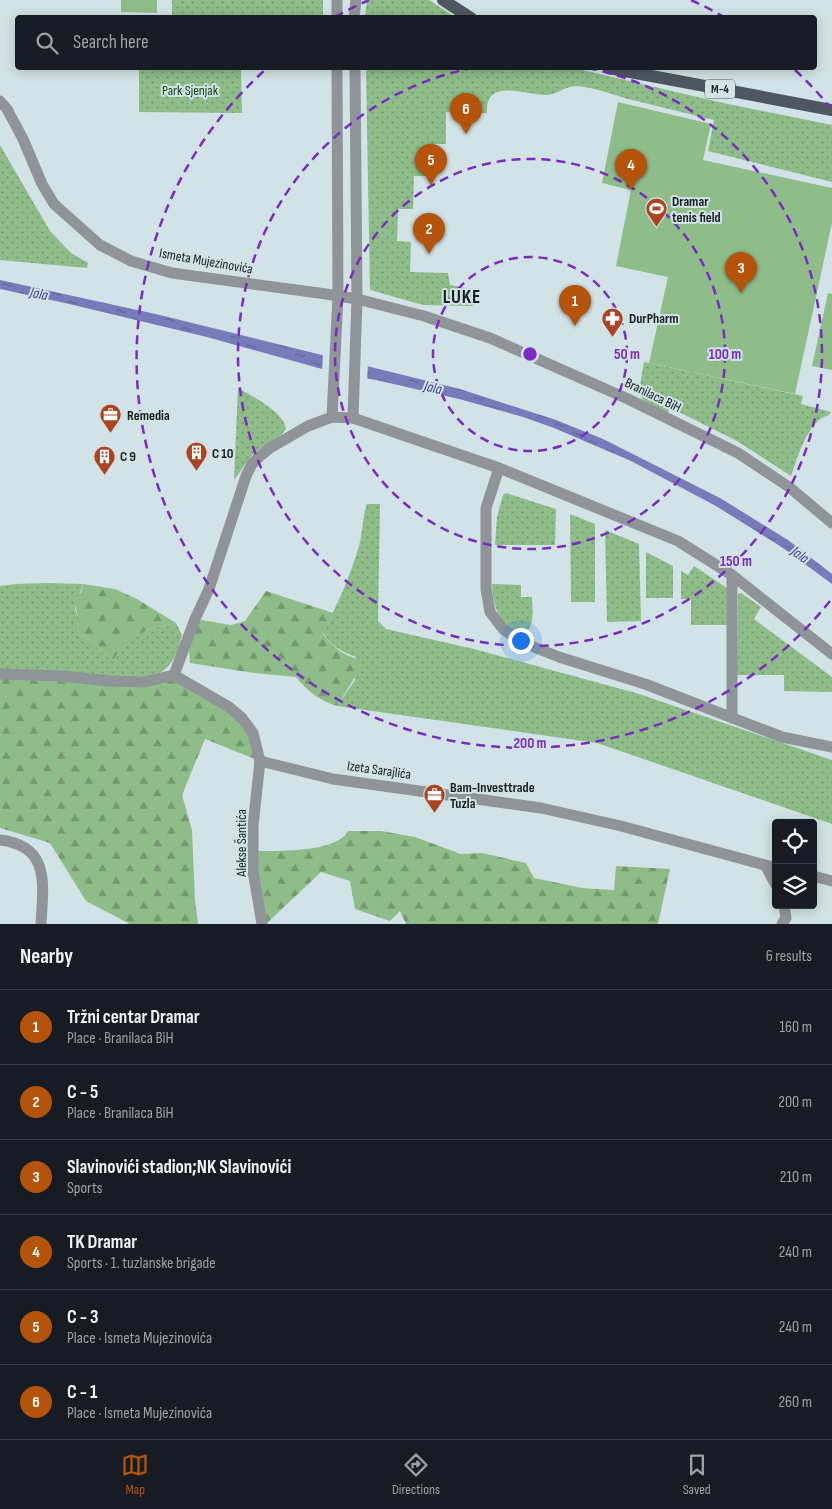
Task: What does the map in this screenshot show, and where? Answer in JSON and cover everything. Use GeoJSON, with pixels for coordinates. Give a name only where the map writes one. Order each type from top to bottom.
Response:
{"type":"FeatureCollection","features":[{"type":"Feature","properties":{"kind":"main road"},"geometry":{"type":"LineString","coordinates":[[444,0],[466,15]]}},
{"type":"Feature","properties":{"kind":"main road","name":"M-4"},"geometry":{"type":"LineString","coordinates":[[619,70],[832,110]]}},
{"type":"Feature","properties":{"kind":"street"},"geometry":{"type":"LineString","coordinates":[[337,0],[337,15]]}},
{"type":"Feature","properties":{"kind":"street"},"geometry":{"type":"LineString","coordinates":[[354,15],[356,0]]}},
{"type":"Feature","properties":{"kind":"street"},"geometry":{"type":"LineString","coordinates":[[332,417],[338,296],[337,70]]}},
{"type":"Feature","properties":{"kind":"street"},"geometry":{"type":"LineString","coordinates":[[353,418],[357,299],[355,70]]}},
{"type":"Feature","properties":{"kind":"street","name":"Ismeta Mujezinovića"},"geometry":{"type":"LineString","coordinates":[[0,101],[7,109],[42,184],[54,204],[100,245],[131,261],[172,273],[357,299]]}},
{"type":"Feature","properties":{"kind":"street","name":"Branilaca BiH"},"geometry":{"type":"LineString","coordinates":[[357,299],[424,316],[490,338],[628,399],[738,453],[789,487],[832,523]]}},
{"type":"Feature","properties":{"kind":"street"},"geometry":{"type":"LineString","coordinates":[[174,675],[208,589],[246,476],[252,464],[270,448],[308,426],[332,417],[353,418],[499,468],[678,541],[732,576],[832,654]]}},
{"type":"Feature","properties":{"kind":"street"},"geometry":{"type":"LineString","coordinates":[[499,468],[485,510],[486,589],[490,612],[503,629],[521,642],[559,657],[645,684],[782,737],[832,747]]}},
{"type":"Feature","properties":{"kind":"street"},"geometry":{"type":"LineString","coordinates":[[732,576],[732,718]]}},
{"type":"Feature","properties":{"kind":"street"},"geometry":{"type":"LineString","coordinates":[[0,674],[144,682],[174,675],[229,708],[242,718],[253,733],[260,761]]}},
{"type":"Feature","properties":{"kind":"street","name":"Izeta Sarajlića"},"geometry":{"type":"LineString","coordinates":[[260,761],[333,779],[542,808],[620,826],[771,866]]}},
{"type":"Feature","properties":{"kind":"street","name":"Alekse Šantića"},"geometry":{"type":"LineString","coordinates":[[260,761],[253,826],[253,871],[262,924]]}},
{"type":"Feature","properties":{"kind":"street"},"geometry":{"type":"LineString","coordinates":[[0,840],[11,841],[32,851],[41,868],[43,880],[41,924]]}},
{"type":"Feature","properties":{"kind":"street"},"geometry":{"type":"LineString","coordinates":[[817,877],[832,881]]}},
{"type":"Feature","properties":{"kind":"street"},"geometry":{"type":"LineString","coordinates":[[782,924],[786,918],[785,909]]}},
{"type":"Feature","properties":{"kind":"green space"},"geometry":{"type":"Polygon","coordinates":[[[121,0],[157,0],[157,13],[121,12],[121,0]]]}},
{"type":"Feature","properties":{"kind":"green space"},"geometry":{"type":"Polygon","coordinates":[[[172,0],[323,0],[323,15],[172,15],[172,0]]]}},
{"type":"Feature","properties":{"kind":"green space"},"geometry":{"type":"Polygon","coordinates":[[[367,0],[429,0],[452,15],[365,15],[367,0]]]}},
{"type":"Feature","properties":{"kind":"green space","name":"Park Sjenjak"},"geometry":{"type":"Polygon","coordinates":[[[139,70],[241,70],[242,113],[139,112],[139,70]]]}},
{"type":"Feature","properties":{"kind":"green space"},"geometry":{"type":"Polygon","coordinates":[[[366,70],[583,70],[723,103],[832,125],[832,182],[708,151],[714,120],[576,86],[547,95],[508,90],[499,91],[492,95],[488,102],[487,113],[446,112],[446,144],[430,144],[430,176],[414,176],[413,209],[398,209],[397,241],[411,242],[410,272],[448,273],[450,285],[462,287],[476,295],[478,298],[476,304],[472,306],[423,305],[370,290],[366,70]]]}},
{"type":"Feature","properties":{"kind":"green space"},"geometry":{"type":"Polygon","coordinates":[[[618,102],[711,124],[703,160],[832,188],[832,223],[795,394],[649,363],[668,277],[616,266],[631,190],[602,183],[618,102]]]}},
{"type":"Feature","properties":{"kind":"green space"},"geometry":{"type":"Polygon","coordinates":[[[0,145],[50,231],[71,253],[88,263],[87,268],[0,260],[0,145]]]}},
{"type":"Feature","properties":{"kind":"green space"},"geometry":{"type":"Polygon","coordinates":[[[828,293],[832,294],[832,370],[812,366],[828,293]]]}},
{"type":"Feature","properties":{"kind":"green space"},"geometry":{"type":"Polygon","coordinates":[[[644,362],[803,396],[801,404],[831,412],[815,424],[809,432],[800,450],[791,476],[737,441],[669,407],[668,415],[643,400],[640,384],[644,362]]]}},
{"type":"Feature","properties":{"kind":"green space"},"geometry":{"type":"Polygon","coordinates":[[[238,388],[274,411],[284,423],[286,429],[281,435],[253,454],[234,480],[238,388]]]}},
{"type":"Feature","properties":{"kind":"green space"},"geometry":{"type":"Polygon","coordinates":[[[506,493],[556,509],[555,545],[495,545],[497,517],[503,495],[506,493]]]}},
{"type":"Feature","properties":{"kind":"green space"},"geometry":{"type":"Polygon","coordinates":[[[367,504],[380,504],[378,621],[386,629],[474,649],[636,693],[832,760],[832,824],[597,743],[337,706],[355,680],[356,657],[337,648],[323,633],[343,591],[355,557],[367,504]]]}},
{"type":"Feature","properties":{"kind":"green space"},"geometry":{"type":"Polygon","coordinates":[[[570,514],[595,524],[595,602],[571,602],[570,514]]]}},
{"type":"Feature","properties":{"kind":"green space"},"geometry":{"type":"Polygon","coordinates":[[[605,530],[639,544],[641,621],[607,622],[605,530]]]}},
{"type":"Feature","properties":{"kind":"green space"},"geometry":{"type":"Polygon","coordinates":[[[646,552],[673,566],[673,598],[646,598],[646,552]]]}},
{"type":"Feature","properties":{"kind":"green space"},"geometry":{"type":"Polygon","coordinates":[[[694,566],[727,588],[727,625],[691,625],[691,599],[681,599],[681,571],[688,575],[694,566]]]}},
{"type":"Feature","properties":{"kind":"green space"},"geometry":{"type":"Polygon","coordinates":[[[48,583],[83,584],[75,608],[78,617],[77,630],[113,661],[122,643],[149,629],[176,623],[182,635],[174,659],[166,669],[144,682],[0,674],[0,586],[48,583]]]}},
{"type":"Feature","properties":{"kind":"green space"},"geometry":{"type":"Polygon","coordinates":[[[83,584],[115,589],[137,599],[176,623],[149,629],[123,643],[113,661],[77,630],[78,617],[74,598],[81,593],[83,584]]]}},
{"type":"Feature","properties":{"kind":"green space"},"geometry":{"type":"Polygon","coordinates":[[[492,584],[521,585],[521,597],[532,597],[532,619],[526,632],[521,635],[507,626],[502,620],[496,607],[492,584]]]}},
{"type":"Feature","properties":{"kind":"green space"},"geometry":{"type":"Polygon","coordinates":[[[266,591],[333,613],[323,634],[341,652],[357,659],[363,664],[337,706],[314,695],[296,677],[254,673],[190,663],[189,652],[195,619],[231,625],[245,621],[266,591]]]}},
{"type":"Feature","properties":{"kind":"green space"},"geometry":{"type":"Polygon","coordinates":[[[741,593],[761,607],[754,619],[832,677],[832,692],[784,691],[784,675],[737,675],[738,594],[741,593]]]}},
{"type":"Feature","properties":{"kind":"green space"},"geometry":{"type":"Polygon","coordinates":[[[0,674],[109,681],[174,675],[242,718],[260,761],[205,739],[182,795],[192,830],[198,924],[130,924],[86,901],[50,843],[0,828],[0,674]]]}},
{"type":"Feature","properties":{"kind":"green space"},"geometry":{"type":"Polygon","coordinates":[[[348,831],[381,831],[415,837],[461,854],[482,853],[526,863],[534,878],[582,888],[614,890],[616,866],[670,869],[658,924],[406,924],[400,911],[390,921],[355,909],[350,881],[321,872],[266,924],[253,851],[319,847],[342,838],[348,831]]]}},
{"type":"Feature","properties":{"kind":"water","name":"Jala"},"geometry":{"type":"Polygon","coordinates":[[[0,280],[160,315],[460,389],[556,420],[603,439],[720,498],[788,540],[832,574],[832,584],[783,548],[716,506],[631,461],[554,428],[459,399],[376,380],[340,374],[207,337],[0,289],[0,280]]]}},
{"type":"Feature","properties":{"kind":"pier"},"geometry":{"type":"Polygon","coordinates":[[[323,353],[368,364],[367,381],[322,372],[323,353]]]}},
{"type":"Feature","properties":{"kind":"place","name":"C - 1"},"geometry":{"type":"Point","coordinates":[466,134]}},
{"type":"Feature","properties":{"kind":"place","name":"C - 3"},"geometry":{"type":"Point","coordinates":[431,185]}},
{"type":"Feature","properties":{"kind":"place","name":"TK Dramar"},"geometry":{"type":"Point","coordinates":[631,190]}},
{"type":"Feature","properties":{"kind":"place","name":"Dramar tenis field"},"geometry":{"type":"Point","coordinates":[656,228]}},
{"type":"Feature","properties":{"kind":"place","name":"C - 5"},"geometry":{"type":"Point","coordinates":[429,254]}},
{"type":"Feature","properties":{"kind":"place","name":"Slavinovići stadion;NK Slavinovići"},"geometry":{"type":"Point","coordinates":[741,293]}},
{"type":"Feature","properties":{"kind":"place","name":"Tržni centar Dramar"},"geometry":{"type":"Point","coordinates":[575,326]}},
{"type":"Feature","properties":{"kind":"place","name":"DurPharm"},"geometry":{"type":"Point","coordinates":[613,337]}},
{"type":"Feature","properties":{"kind":"place","name":"Remedia"},"geometry":{"type":"Point","coordinates":[111,434]}},
{"type":"Feature","properties":{"kind":"place","name":"C 10"},"geometry":{"type":"Point","coordinates":[196,472]}},
{"type":"Feature","properties":{"kind":"place","name":"C 9"},"geometry":{"type":"Point","coordinates":[104,475]}},
{"type":"Feature","properties":{"kind":"place","name":"Bam-Investtrade Tuzla"},"geometry":{"type":"Point","coordinates":[434,814]}},
{"type":"Feature","properties":{"kind":"district","name":"LUKE"},"geometry":{"type":"Point","coordinates":[462,297]}}]}
